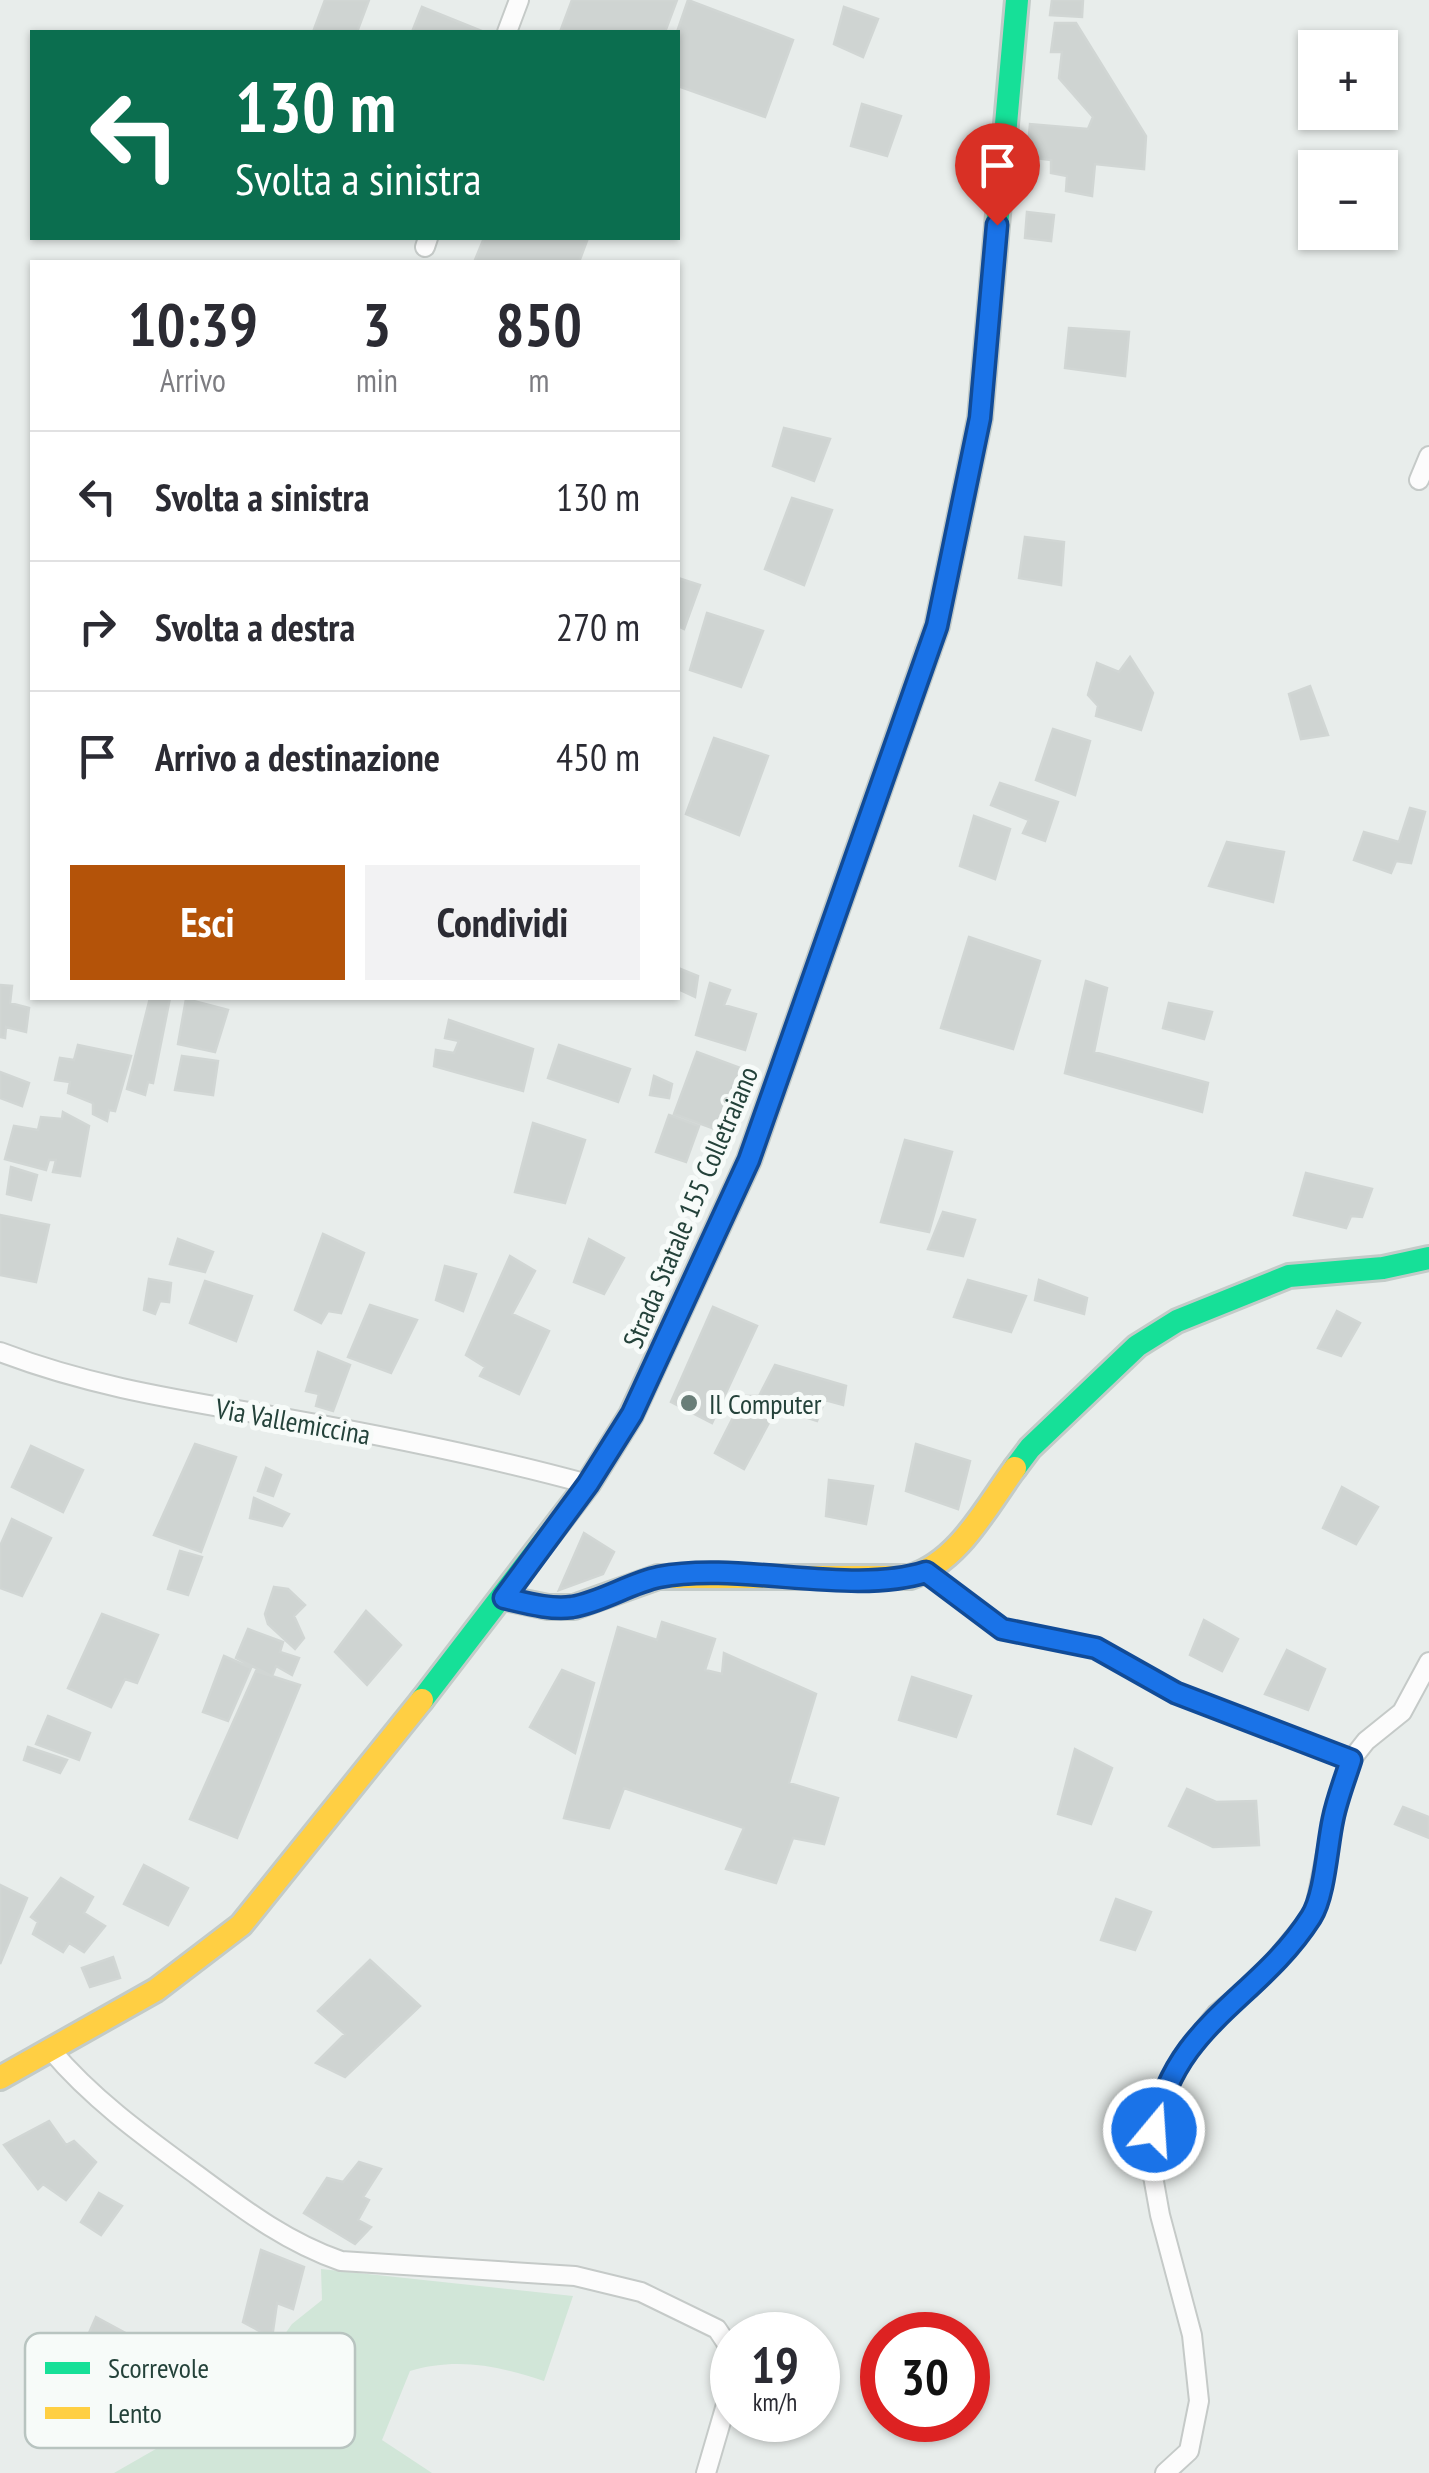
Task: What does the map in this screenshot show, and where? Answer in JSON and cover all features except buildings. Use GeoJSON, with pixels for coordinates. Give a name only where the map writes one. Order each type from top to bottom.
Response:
{"type":"FeatureCollection","features":[{"type":"Feature","properties":{"kind":"main road","name":"Strada Statale 155 Colletraiano"},"geometry":{"type":"LineString","coordinates":[[0,2078],[148,1999],[202,1962],[241,1925],[504,1598],[588,1484],[632,1414],[749,1160],[937,626],[980,418],[1017,0]]}},
{"type":"Feature","properties":{"kind":"main road"},"geometry":{"type":"LineString","coordinates":[[504,1598],[548,1607],[574,1606],[658,1577],[910,1577],[926,1572],[951,1554],[1030,1448],[1136,1346],[1177,1321],[1290,1276],[1383,1268],[1429,1258]]}},
{"type":"Feature","properties":{"kind":"street"},"geometry":{"type":"LineString","coordinates":[[508,30],[519,0]]}},
{"type":"Feature","properties":{"kind":"street"},"geometry":{"type":"LineString","coordinates":[[1419,480],[1429,456]]}},
{"type":"Feature","properties":{"kind":"street","name":"Via Vallemiccina"},"geometry":{"type":"LineString","coordinates":[[0,1352],[65,1377],[430,1444],[588,1484]]}},
{"type":"Feature","properties":{"kind":"street"},"geometry":{"type":"LineString","coordinates":[[926,1572],[1002,1629],[1096,1648],[1176,1693],[1351,1760]]}},
{"type":"Feature","properties":{"kind":"street"},"geometry":{"type":"LineString","coordinates":[[1165,2473],[1189,2451],[1199,2401],[1192,2335],[1160,2215],[1149,2154],[1159,2106],[1184,2054],[1216,2014],[1259,1980],[1314,1913],[1334,1814],[1351,1760],[1366,1741],[1402,1712],[1429,1662]]}},
{"type":"Feature","properties":{"kind":"street"},"geometry":{"type":"LineString","coordinates":[[51,2050],[72,2076],[143,2136],[276,2232],[307,2249],[341,2261],[575,2276],[640,2292],[710,2326]]}},
{"type":"Feature","properties":{"kind":"street"},"geometry":{"type":"LineString","coordinates":[[706,2473],[715,2442]]}},
{"type":"Feature","properties":{"kind":"green space"},"geometry":{"type":"Polygon","coordinates":[[[321,2269],[573,2296],[544,2381],[478,2365],[410,2371],[382,2440],[432,2473],[114,2473],[158,2448],[355,2448],[355,2333],[286,2333],[322,2300],[321,2269]]]}},
{"type":"Feature","properties":{"kind":"traffic: fast"},"geometry":{"type":"LineString","coordinates":[[928,651],[937,626],[980,418],[1017,0]]}},
{"type":"Feature","properties":{"kind":"traffic: fast"},"geometry":{"type":"LineString","coordinates":[[422,1700],[588,1484],[631,1415],[749,1160],[827,938]]}},
{"type":"Feature","properties":{"kind":"traffic: fast"},"geometry":{"type":"LineString","coordinates":[[1015,1468],[1030,1448],[1137,1346],[1177,1321],[1289,1276],[1383,1268],[1429,1258]]}},
{"type":"Feature","properties":{"kind":"traffic: slow"},"geometry":{"type":"LineString","coordinates":[[827,938],[928,651]]}},
{"type":"Feature","properties":{"kind":"traffic: slow"},"geometry":{"type":"LineString","coordinates":[[504,1598],[548,1607],[574,1607],[658,1577],[910,1577],[927,1570],[957,1546],[1015,1468]]}},
{"type":"Feature","properties":{"kind":"traffic: slow"},"geometry":{"type":"LineString","coordinates":[[0,2078],[156,1990],[241,1925],[422,1700]]}},
{"type":"Feature","properties":{"kind":"place","name":"Il Computer"},"geometry":{"type":"Point","coordinates":[689,1403]}},
{"type":"Feature","properties":{"kind":"route"},"geometry":{"type":"LineString","coordinates":[[997,225],[980,418],[937,626],[749,1160],[632,1414],[588,1484],[504,1598],[548,1607],[574,1606],[658,1577],[689,1574],[855,1578],[910,1577],[926,1572],[1002,1629],[1096,1648],[1176,1693],[1351,1760],[1334,1814],[1314,1913],[1259,1980],[1216,2014],[1184,2054],[1159,2106],[1154,2130]]}}]}
